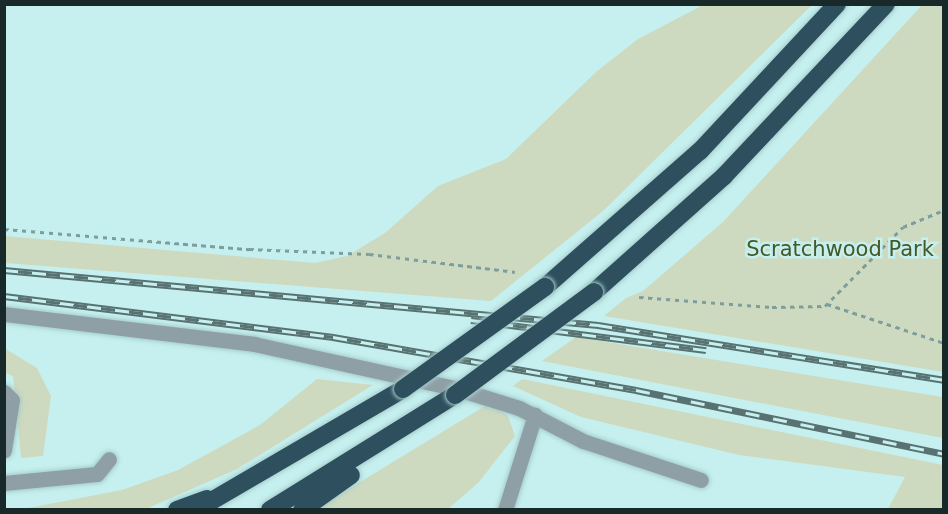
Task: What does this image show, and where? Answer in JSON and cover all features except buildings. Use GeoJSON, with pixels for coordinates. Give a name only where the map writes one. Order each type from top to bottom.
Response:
{"type":"FeatureCollection","features":[{"type":"Feature","properties":{"kind":"highway"},"geometry":{"type":"LineString","coordinates":[[196,510],[403,389],[545,287],[700,151],[837,4]]}},
{"type":"Feature","properties":{"kind":"highway"},"geometry":{"type":"LineString","coordinates":[[302,510],[594,292],[724,176],[886,4]]}},
{"type":"Feature","properties":{"kind":"highway"},"geometry":{"type":"LineString","coordinates":[[270,510],[455,395]]}},
{"type":"Feature","properties":{"kind":"highway"},"geometry":{"type":"LineString","coordinates":[[177,510],[237,488]]}},
{"type":"Feature","properties":{"kind":"lane"},"geometry":{"type":"LineString","coordinates":[[4,314],[254,344],[458,389],[535,416],[583,441],[701,480]]}},
{"type":"Feature","properties":{"kind":"lane"},"geometry":{"type":"LineString","coordinates":[[4,392],[12,400],[4,450]]}},
{"type":"Feature","properties":{"kind":"lane"},"geometry":{"type":"LineString","coordinates":[[505,510],[535,416]]}},
{"type":"Feature","properties":{"kind":"lane"},"geometry":{"type":"LineString","coordinates":[[4,483],[97,474],[109,459]]}},
{"type":"Feature","properties":{"kind":"path"},"geometry":{"type":"LineString","coordinates":[[827,304],[903,227],[944,210]]}},
{"type":"Feature","properties":{"kind":"path"},"geometry":{"type":"LineString","coordinates":[[4,229],[249,249],[369,254],[515,272]]}},
{"type":"Feature","properties":{"kind":"path"},"geometry":{"type":"LineString","coordinates":[[639,297],[772,308],[827,304],[944,343]]}},
{"type":"Feature","properties":{"kind":"green space"},"geometry":{"type":"Polygon","coordinates":[[[705,4],[812,5],[603,211],[491,301],[5,263],[5,236],[315,263],[347,256],[385,233],[438,186],[506,159],[596,72],[638,39],[705,4]]]}},
{"type":"Feature","properties":{"kind":"green space","name":"Scratchwood Park"},"geometry":{"type":"Polygon","coordinates":[[[922,5],[943,5],[943,372],[604,316],[626,298],[643,291],[723,222],[922,5]]]}},
{"type":"Feature","properties":{"kind":"green space"},"geometry":{"type":"Polygon","coordinates":[[[576,337],[943,397],[943,438],[542,361],[576,337]]]}},
{"type":"Feature","properties":{"kind":"green space"},"geometry":{"type":"Polygon","coordinates":[[[4,348],[37,368],[51,396],[43,456],[21,458],[13,376],[5,373],[4,348]]]}},
{"type":"Feature","properties":{"kind":"green space"},"geometry":{"type":"Polygon","coordinates":[[[317,379],[373,385],[237,469],[146,509],[23,509],[122,490],[178,470],[260,425],[317,379]]]}},
{"type":"Feature","properties":{"kind":"green space"},"geometry":{"type":"Polygon","coordinates":[[[522,379],[943,465],[943,509],[888,509],[905,477],[739,455],[581,417],[513,386],[522,379]]]}},
{"type":"Feature","properties":{"kind":"green space"},"geometry":{"type":"Polygon","coordinates":[[[490,403],[508,416],[515,436],[478,483],[448,509],[314,510],[490,403]]]}},
{"type":"Feature","properties":{"kind":"railway"},"geometry":{"type":"LineString","coordinates":[[4,270],[598,325],[944,380]]}},
{"type":"Feature","properties":{"kind":"railway"},"geometry":{"type":"LineString","coordinates":[[4,296],[333,337],[636,390],[944,454]]}},
{"type":"Feature","properties":{"kind":"railway"},"geometry":{"type":"LineString","coordinates":[[471,320],[706,350]]}}]}
